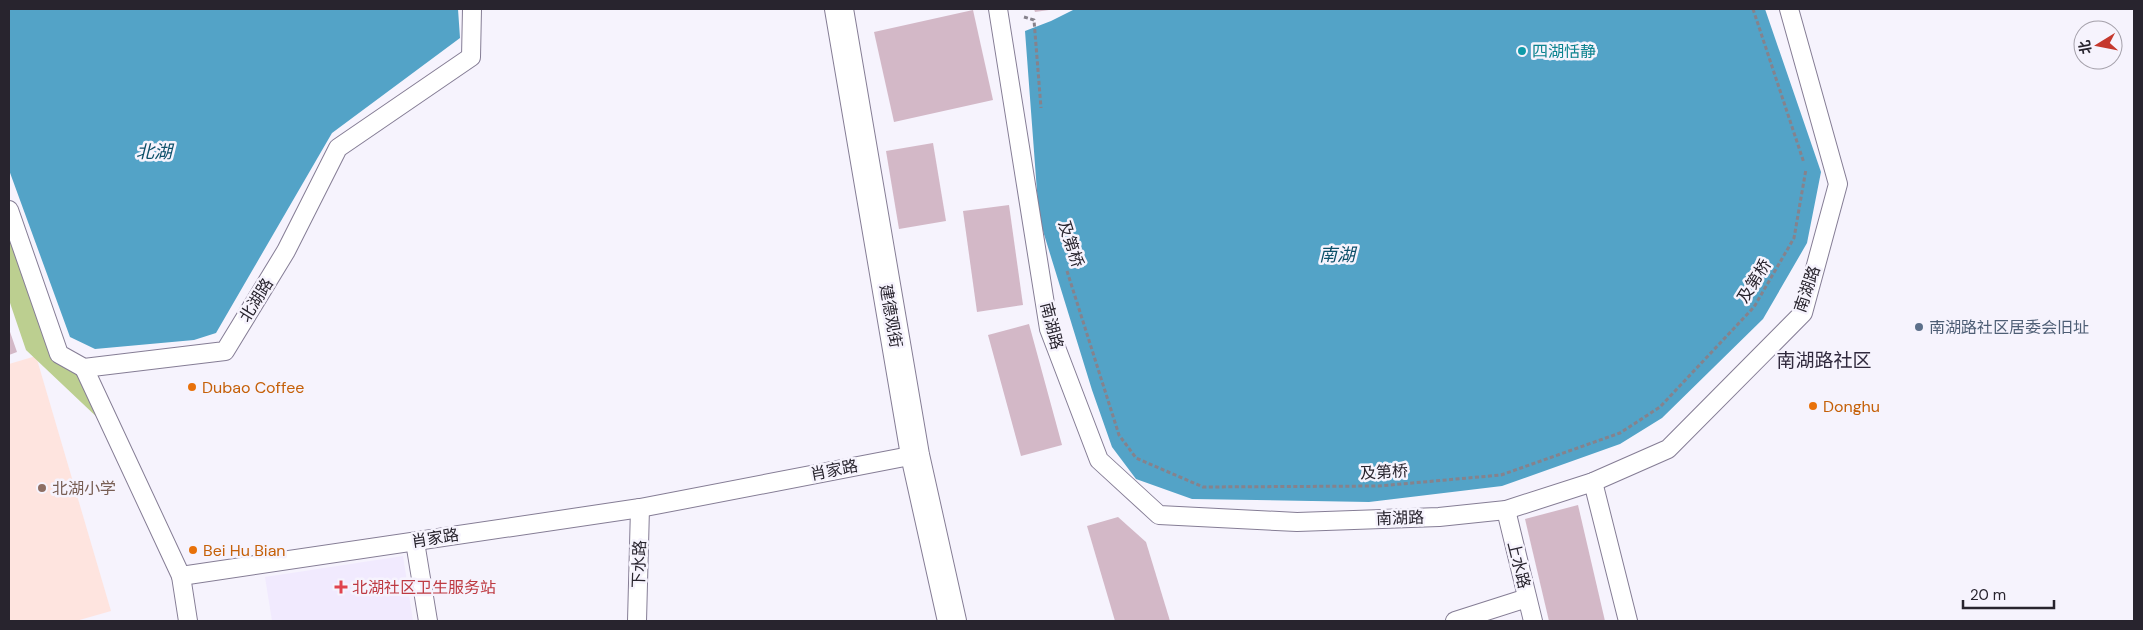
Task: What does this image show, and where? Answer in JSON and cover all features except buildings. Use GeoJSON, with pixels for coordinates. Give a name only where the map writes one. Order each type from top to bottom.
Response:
{"type":"FeatureCollection","features":[{"type":"Feature","properties":{"kind":"street","name":"建德观街"},"geometry":{"type":"LineString","coordinates":[[839,9],[915,455],[952,621]]}},
{"type":"Feature","properties":{"kind":"lane","name":"北湖路"},"geometry":{"type":"LineString","coordinates":[[84,368],[224,351],[286,252],[338,148],[471,58],[472,9]]}},
{"type":"Feature","properties":{"kind":"lane","name":"南湖路"},"geometry":{"type":"LineString","coordinates":[[998,9],[1049,329],[1099,460],[1159,515],[1297,522],[1439,516],[1506,510],[1593,482],[1668,449],[1802,313],[1838,184],[1789,9]]}},
{"type":"Feature","properties":{"kind":"lane"},"geometry":{"type":"LineString","coordinates":[[9,210],[59,354],[84,368],[181,576],[188,621]]}},
{"type":"Feature","properties":{"kind":"lane","name":"肖家路"},"geometry":{"type":"LineString","coordinates":[[181,576],[640,508],[915,455]]}},
{"type":"Feature","properties":{"kind":"lane"},"geometry":{"type":"LineString","coordinates":[[1593,482],[1628,621]]}},
{"type":"Feature","properties":{"kind":"lane","name":"下水路"},"geometry":{"type":"LineString","coordinates":[[637,621],[640,508]]}},
{"type":"Feature","properties":{"kind":"lane","name":"上水路"},"geometry":{"type":"LineString","coordinates":[[1506,510],[1533,621]]}},
{"type":"Feature","properties":{"kind":"lane"},"geometry":{"type":"LineString","coordinates":[[414,542],[428,621]]}},
{"type":"Feature","properties":{"kind":"lane"},"geometry":{"type":"LineString","coordinates":[[1455,621],[1527,598]]}},
{"type":"Feature","properties":{"kind":"path"},"geometry":{"type":"LineString","coordinates":[[998,9],[1034,20],[1041,116]]}},
{"type":"Feature","properties":{"kind":"path","name":"及第桥"},"geometry":{"type":"LineString","coordinates":[[1066,270],[1119,436],[1136,458],[1203,488],[1378,486],[1501,475],[1620,433],[1660,407],[1754,307],[1794,238],[1806,170],[1753,9]]}},
{"type":"Feature","properties":{"kind":"shaded area","name":"北湖小学"},"geometry":{"type":"Polygon","coordinates":[[[36,356],[111,611],[76,621],[9,621],[9,364],[36,356]]]}},
{"type":"Feature","properties":{"kind":"shaded area"},"geometry":{"type":"Polygon","coordinates":[[[403,556],[413,621],[272,621],[265,577],[403,556]]]}},
{"type":"Feature","properties":{"kind":"green space"},"geometry":{"type":"Polygon","coordinates":[[[9,230],[55,357],[79,373],[101,421],[26,350],[9,300],[9,230]]]}},
{"type":"Feature","properties":{"kind":"water","name":"北湖"},"geometry":{"type":"Polygon","coordinates":[[[9,9],[458,9],[460,38],[332,133],[216,333],[194,340],[95,349],[70,337],[9,170],[9,9]]]}},
{"type":"Feature","properties":{"kind":"water","name":"南湖"},"geometry":{"type":"Polygon","coordinates":[[[1075,9],[1765,9],[1821,172],[1807,243],[1763,319],[1662,418],[1620,444],[1502,486],[1369,502],[1192,499],[1136,479],[1112,447],[1092,390],[1039,218],[1025,31],[1075,9]]]}},
{"type":"Feature","properties":{"kind":"place","name":"四湖恬静"},"geometry":{"type":"Point","coordinates":[1522,51]}},
{"type":"Feature","properties":{"kind":"place","name":"南湖路社区居委会旧址"},"geometry":{"type":"Point","coordinates":[1919,327]}},
{"type":"Feature","properties":{"kind":"place","name":"Dubao Coffee"},"geometry":{"type":"Point","coordinates":[192,387]}},
{"type":"Feature","properties":{"kind":"place","name":"Donghu"},"geometry":{"type":"Point","coordinates":[1813,406]}},
{"type":"Feature","properties":{"kind":"place","name":"北湖小学"},"geometry":{"type":"Point","coordinates":[42,488]}},
{"type":"Feature","properties":{"kind":"place","name":"Bei Hu Bian"},"geometry":{"type":"Point","coordinates":[193,550]}},
{"type":"Feature","properties":{"kind":"place","name":"北湖社区卫生服务站"},"geometry":{"type":"Point","coordinates":[341,587]}},
{"type":"Feature","properties":{"kind":"district","name":"南湖路社区"},"geometry":{"type":"Point","coordinates":[1824,360]}}]}
